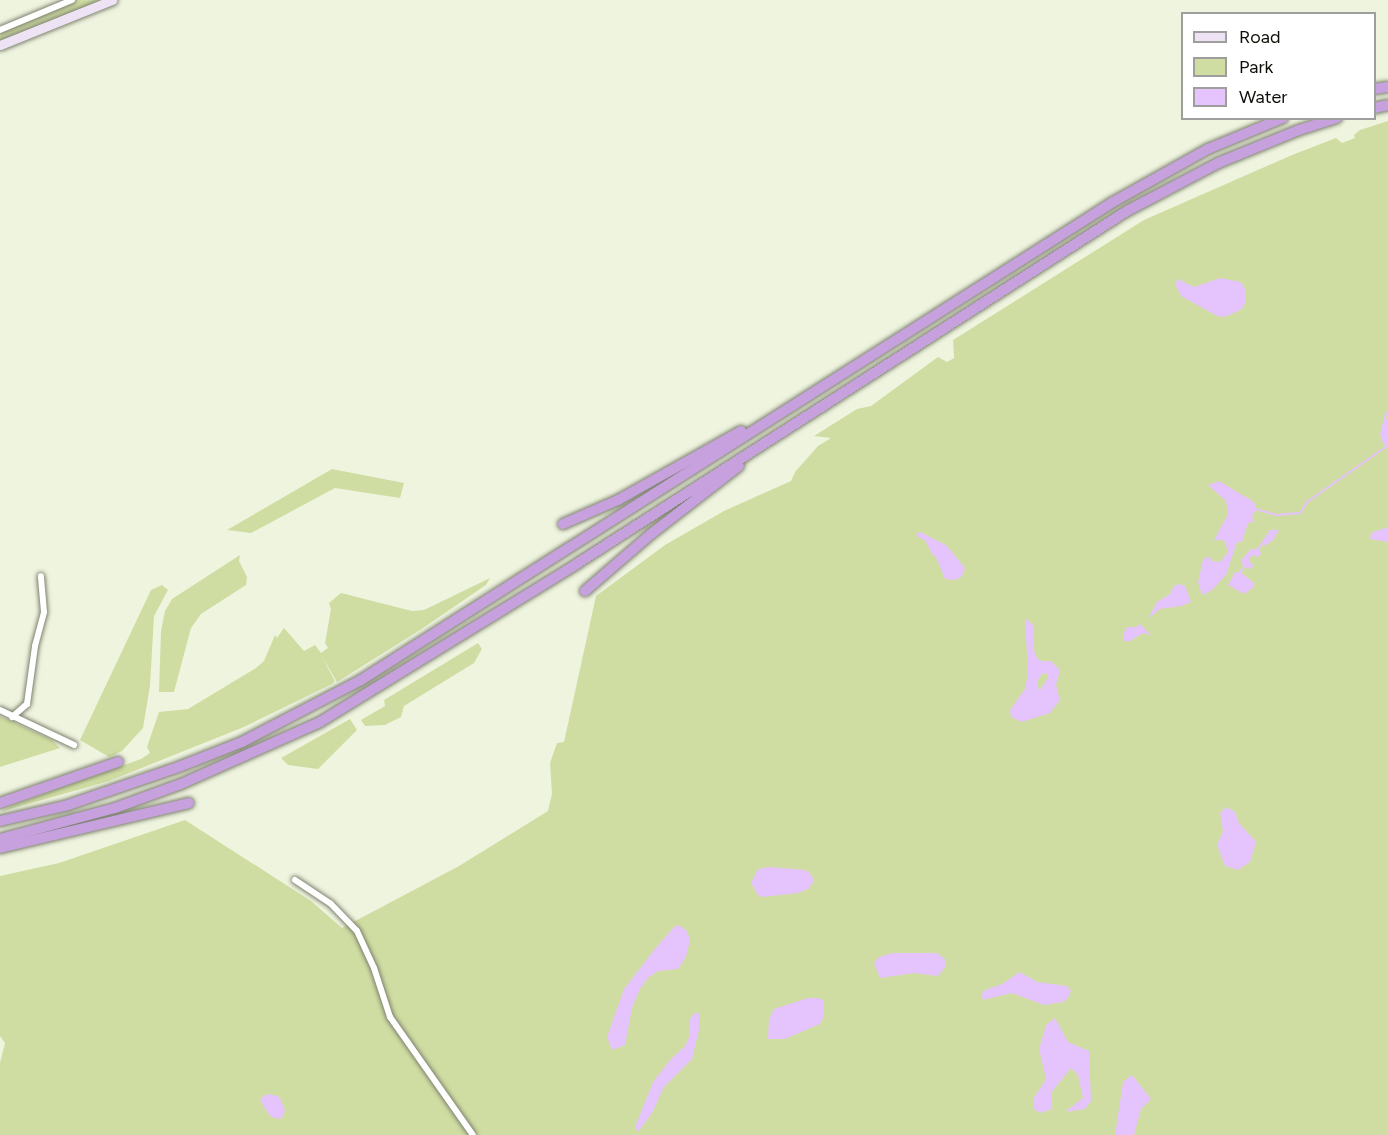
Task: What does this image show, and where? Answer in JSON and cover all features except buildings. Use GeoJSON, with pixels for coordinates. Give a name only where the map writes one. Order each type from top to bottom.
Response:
{"type":"FeatureCollection","features":[{"type":"Feature","properties":{"kind":"highway"},"geometry":{"type":"LineString","coordinates":[[0,821],[68,805],[181,766],[242,742],[282,722],[417,645],[1113,202],[1208,149],[1278,120]]}},
{"type":"Feature","properties":{"kind":"highway"},"geometry":{"type":"LineString","coordinates":[[0,839],[115,808],[181,784],[320,722],[558,576],[789,427],[1162,192],[1253,148],[1331,120]]}},
{"type":"Feature","properties":{"kind":"highway"},"geometry":{"type":"LineString","coordinates":[[564,524],[618,500],[711,446],[787,409]]}},
{"type":"Feature","properties":{"kind":"highway"},"geometry":{"type":"LineString","coordinates":[[585,591],[651,534],[789,427]]}},
{"type":"Feature","properties":{"kind":"highway"},"geometry":{"type":"LineString","coordinates":[[0,803],[118,762]]}},
{"type":"Feature","properties":{"kind":"highway"},"geometry":{"type":"LineString","coordinates":[[0,848],[189,803]]}},
{"type":"Feature","properties":{"kind":"main road"},"geometry":{"type":"LineString","coordinates":[[0,45],[112,0]]}},
{"type":"Feature","properties":{"kind":"street"},"geometry":{"type":"LineString","coordinates":[[0,30],[72,0]]}},
{"type":"Feature","properties":{"kind":"street"},"geometry":{"type":"LineString","coordinates":[[12,717],[27,704],[35,646],[44,612],[41,576]]}},
{"type":"Feature","properties":{"kind":"street"},"geometry":{"type":"LineString","coordinates":[[0,710],[74,745]]}},
{"type":"Feature","properties":{"kind":"street"},"geometry":{"type":"LineString","coordinates":[[295,880],[331,904],[357,931],[374,968],[390,1017],[473,1135]]}},
{"type":"Feature","properties":{"kind":"green space"},"geometry":{"type":"Polygon","coordinates":[[[72,0],[112,0],[0,45],[0,30],[72,0]]]}},
{"type":"Feature","properties":{"kind":"green space"},"geometry":{"type":"Polygon","coordinates":[[[1388,121],[1388,1135],[0,1135],[0,1063],[5,1043],[0,1036],[0,876],[59,863],[185,820],[311,901],[342,928],[459,866],[548,811],[552,794],[550,763],[557,743],[564,742],[596,596],[665,545],[724,511],[791,481],[795,472],[818,446],[831,438],[814,436],[857,409],[871,406],[938,357],[947,362],[954,358],[953,340],[1144,220],[1292,155],[1336,138],[1342,143],[1355,138],[1354,135],[1360,130],[1388,121]]]}},
{"type":"Feature","properties":{"kind":"green space"},"geometry":{"type":"Polygon","coordinates":[[[332,469],[404,483],[400,498],[335,488],[251,533],[227,530],[332,469]]]}},
{"type":"Feature","properties":{"kind":"green space"},"geometry":{"type":"Polygon","coordinates":[[[240,555],[239,561],[247,577],[246,585],[201,614],[191,628],[174,692],[159,692],[161,631],[165,611],[172,599],[240,555]]]}},
{"type":"Feature","properties":{"kind":"green space"},"geometry":{"type":"Polygon","coordinates":[[[490,578],[486,585],[420,630],[337,682],[321,655],[335,681],[332,684],[244,727],[109,781],[0,812],[141,759],[150,753],[147,747],[159,712],[188,709],[256,668],[264,661],[275,635],[277,638],[284,628],[304,651],[315,645],[321,653],[328,648],[325,643],[331,609],[329,603],[341,593],[412,611],[424,610],[490,578]]]}},
{"type":"Feature","properties":{"kind":"green space"},"geometry":{"type":"Polygon","coordinates":[[[162,585],[168,590],[154,616],[150,686],[143,728],[122,751],[109,757],[80,740],[151,590],[162,585]]]}},
{"type":"Feature","properties":{"kind":"green space"},"geometry":{"type":"Polygon","coordinates":[[[478,643],[482,649],[474,663],[404,706],[401,717],[385,725],[365,726],[361,720],[385,706],[384,700],[478,643]]]}},
{"type":"Feature","properties":{"kind":"green space"},"geometry":{"type":"Polygon","coordinates":[[[0,716],[52,740],[60,748],[0,767],[0,716]]]}},
{"type":"Feature","properties":{"kind":"green space"},"geometry":{"type":"Polygon","coordinates":[[[350,719],[357,730],[318,769],[288,765],[281,758],[350,719]]]}},
{"type":"Feature","properties":{"kind":"water"},"geometry":{"type":"Polygon","coordinates":[[[1220,278],[1241,282],[1246,291],[1246,301],[1242,309],[1225,317],[1217,316],[1181,296],[1175,284],[1178,279],[1194,287],[1220,278]]]}},
{"type":"Feature","properties":{"kind":"water"},"geometry":{"type":"Polygon","coordinates":[[[1384,418],[1388,420],[1388,446],[1383,444],[1380,434],[1384,418]]]}},
{"type":"Feature","properties":{"kind":"water"},"geometry":{"type":"Polygon","coordinates":[[[1219,481],[1254,502],[1256,509],[1252,517],[1254,522],[1248,523],[1242,542],[1237,542],[1226,575],[1211,591],[1202,595],[1198,582],[1203,560],[1209,556],[1212,561],[1220,562],[1228,552],[1224,540],[1214,540],[1228,514],[1226,501],[1208,485],[1219,481]]]}},
{"type":"Feature","properties":{"kind":"water"},"geometry":{"type":"Polygon","coordinates":[[[1388,527],[1388,542],[1370,539],[1371,533],[1388,527]]]}},
{"type":"Feature","properties":{"kind":"water"},"geometry":{"type":"Polygon","coordinates":[[[1270,530],[1279,530],[1273,540],[1264,546],[1261,543],[1270,530]]]}},
{"type":"Feature","properties":{"kind":"water"},"geometry":{"type":"Polygon","coordinates":[[[920,532],[946,545],[965,568],[962,576],[956,580],[945,579],[935,555],[933,556],[925,540],[916,534],[920,532]]]}},
{"type":"Feature","properties":{"kind":"water"},"geometry":{"type":"Polygon","coordinates":[[[1251,549],[1259,549],[1261,553],[1258,557],[1251,555],[1249,562],[1254,565],[1249,569],[1243,566],[1241,560],[1251,549]]]}},
{"type":"Feature","properties":{"kind":"water"},"geometry":{"type":"Polygon","coordinates":[[[1235,572],[1240,572],[1254,583],[1254,587],[1244,594],[1228,585],[1235,572]]]}},
{"type":"Feature","properties":{"kind":"water"},"geometry":{"type":"Polygon","coordinates":[[[1179,584],[1185,586],[1191,602],[1160,609],[1148,619],[1157,602],[1170,594],[1174,586],[1179,584]]]}},
{"type":"Feature","properties":{"kind":"water"},"geometry":{"type":"Polygon","coordinates":[[[1025,618],[1033,625],[1034,651],[1037,658],[1041,661],[1051,661],[1060,670],[1056,685],[1060,700],[1050,713],[1022,722],[1011,717],[1010,710],[1025,689],[1028,674],[1025,618]],[[1043,673],[1037,681],[1039,691],[1048,678],[1047,674],[1043,673]]]}},
{"type":"Feature","properties":{"kind":"water"},"geometry":{"type":"Polygon","coordinates":[[[1140,624],[1151,635],[1143,633],[1130,641],[1124,641],[1123,634],[1127,627],[1136,627],[1140,624]]]}},
{"type":"Feature","properties":{"kind":"water"},"geometry":{"type":"Polygon","coordinates":[[[1226,807],[1235,812],[1239,823],[1256,842],[1250,862],[1238,870],[1225,866],[1217,845],[1223,831],[1220,813],[1226,807]]]}},
{"type":"Feature","properties":{"kind":"water"},"geometry":{"type":"Polygon","coordinates":[[[769,867],[805,870],[810,873],[814,881],[808,889],[798,893],[762,897],[758,895],[751,883],[758,869],[769,867]]]}},
{"type":"Feature","properties":{"kind":"water"},"geometry":{"type":"Polygon","coordinates":[[[679,925],[687,931],[690,940],[686,957],[678,969],[658,971],[648,978],[640,989],[632,1008],[625,1045],[612,1050],[607,1037],[624,989],[654,950],[674,927],[679,925]]]}},
{"type":"Feature","properties":{"kind":"water"},"geometry":{"type":"Polygon","coordinates":[[[892,953],[937,953],[946,960],[946,966],[938,976],[915,973],[880,978],[874,963],[879,957],[892,953]]]}},
{"type":"Feature","properties":{"kind":"water"},"geometry":{"type":"Polygon","coordinates":[[[1020,972],[1037,982],[1067,986],[1071,991],[1068,998],[1063,1002],[1044,1005],[1012,993],[983,1000],[981,994],[985,990],[1002,984],[1020,972]]]}},
{"type":"Feature","properties":{"kind":"water"},"geometry":{"type":"Polygon","coordinates":[[[808,998],[819,998],[824,1001],[824,1016],[820,1024],[785,1039],[768,1039],[769,1019],[774,1009],[808,998]]]}},
{"type":"Feature","properties":{"kind":"water"},"geometry":{"type":"Polygon","coordinates":[[[695,1012],[699,1014],[699,1030],[692,1059],[664,1087],[652,1113],[638,1132],[635,1127],[653,1082],[671,1059],[685,1046],[689,1037],[690,1019],[695,1012]]]}},
{"type":"Feature","properties":{"kind":"water"},"geometry":{"type":"Polygon","coordinates":[[[1055,1018],[1068,1042],[1089,1051],[1091,1101],[1085,1109],[1065,1112],[1083,1098],[1078,1075],[1071,1068],[1051,1093],[1052,1109],[1040,1113],[1034,1109],[1033,1099],[1046,1079],[1039,1049],[1046,1025],[1055,1018]]]}},
{"type":"Feature","properties":{"kind":"water"},"geometry":{"type":"Polygon","coordinates":[[[1132,1075],[1151,1099],[1141,1109],[1134,1135],[1115,1135],[1123,1082],[1132,1075]]]}},
{"type":"Feature","properties":{"kind":"water"},"geometry":{"type":"Polygon","coordinates":[[[267,1094],[278,1096],[281,1100],[285,1111],[281,1119],[271,1117],[264,1107],[260,1099],[267,1094]]]}},
{"type":"Feature","properties":{"kind":"waterway"},"geometry":{"type":"LineString","coordinates":[[1384,418],[1388,411]]}},
{"type":"Feature","properties":{"kind":"waterway"},"geometry":{"type":"LineString","coordinates":[[1256,509],[1276,515],[1300,513],[1307,502],[1387,446]]}},
{"type":"Feature","properties":{"kind":"waterway"},"geometry":{"type":"LineString","coordinates":[[1258,549],[1262,544]]}},
{"type":"Feature","properties":{"kind":"waterway"},"geometry":{"type":"LineString","coordinates":[[1240,572],[1244,567]]}}]}
